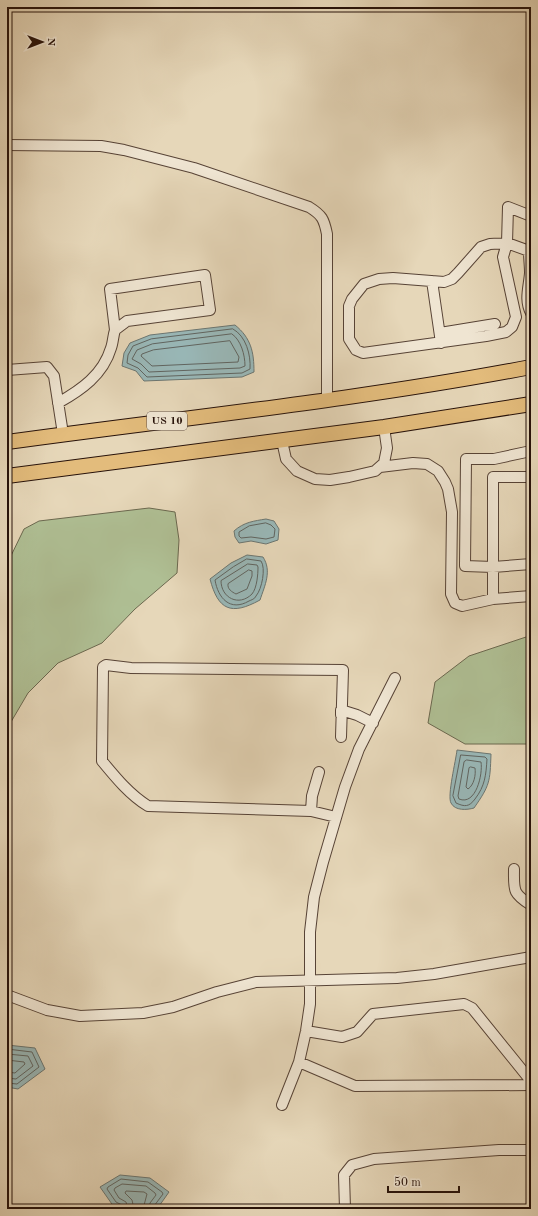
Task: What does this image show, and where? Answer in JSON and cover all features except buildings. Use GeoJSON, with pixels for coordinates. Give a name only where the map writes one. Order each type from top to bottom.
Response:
{"type":"FeatureCollection","features":[{"type":"Feature","properties":{"kind":"highway","name":"US 10"},"geometry":{"type":"LineString","coordinates":[[7,442],[418,387],[531,367]]}},
{"type":"Feature","properties":{"kind":"highway"},"geometry":{"type":"LineString","coordinates":[[7,476],[384,427],[531,404]]}},
{"type":"Feature","properties":{"kind":"street"},"geometry":{"type":"LineString","coordinates":[[7,146],[100,146],[124,150],[194,168],[309,206],[321,216],[324,221],[327,234],[327,400]]}},
{"type":"Feature","properties":{"kind":"street"},"geometry":{"type":"LineString","coordinates":[[441,338],[497,334],[506,332],[512,327],[516,317],[503,257],[507,243],[508,207],[531,216]]}},
{"type":"Feature","properties":{"kind":"street"},"geometry":{"type":"LineString","coordinates":[[495,324],[441,338],[363,353],[356,350],[349,339],[349,306],[352,299],[364,284],[379,279],[444,282],[452,279],[481,247],[490,244],[507,243],[530,251],[530,274],[526,293],[529,310],[531,313]]}},
{"type":"Feature","properties":{"kind":"street"},"geometry":{"type":"LineString","coordinates":[[58,403],[90,382],[104,364],[112,347],[115,330],[110,289],[205,275],[210,310],[128,321],[115,330]]}},
{"type":"Feature","properties":{"kind":"street"},"geometry":{"type":"LineString","coordinates":[[432,281],[441,338]]}},
{"type":"Feature","properties":{"kind":"street"},"geometry":{"type":"LineString","coordinates":[[7,370],[47,367],[54,376],[63,434]]}},
{"type":"Feature","properties":{"kind":"street"},"geometry":{"type":"LineString","coordinates":[[282,440],[286,459],[297,471],[315,478],[330,480],[375,471],[384,463],[387,448],[384,427]]}},
{"type":"Feature","properties":{"kind":"street"},"geometry":{"type":"LineString","coordinates":[[531,452],[494,459],[466,459],[465,566],[493,567],[531,564]]}},
{"type":"Feature","properties":{"kind":"street"},"geometry":{"type":"LineString","coordinates":[[493,599],[494,459]]}},
{"type":"Feature","properties":{"kind":"street"},"geometry":{"type":"LineString","coordinates":[[380,466],[419,463],[433,467],[438,471],[448,489],[452,512],[451,594],[455,603],[462,606],[493,599],[531,596]]}},
{"type":"Feature","properties":{"kind":"street"},"geometry":{"type":"LineString","coordinates":[[493,477],[531,477]]}},
{"type":"Feature","properties":{"kind":"street"},"geometry":{"type":"LineString","coordinates":[[336,817],[310,812],[148,806],[140,801],[122,785],[102,761],[103,668],[106,665],[131,668],[343,670],[341,737]]}},
{"type":"Feature","properties":{"kind":"street"},"geometry":{"type":"LineString","coordinates":[[282,1105],[299,1062],[306,1031],[310,1004],[310,932],[314,897],[345,787],[359,749],[395,678]]}},
{"type":"Feature","properties":{"kind":"street"},"geometry":{"type":"LineString","coordinates":[[342,710],[373,723]]}},
{"type":"Feature","properties":{"kind":"street"},"geometry":{"type":"LineString","coordinates":[[310,812],[312,796],[319,772]]}},
{"type":"Feature","properties":{"kind":"street"},"geometry":{"type":"LineString","coordinates":[[514,869],[514,885],[517,895],[531,905]]}},
{"type":"Feature","properties":{"kind":"street"},"geometry":{"type":"LineString","coordinates":[[7,995],[48,1010],[80,1016],[143,1013],[173,1007],[217,992],[256,982],[396,978],[434,974],[531,957]]}},
{"type":"Feature","properties":{"kind":"street"},"geometry":{"type":"LineString","coordinates":[[306,1031],[342,1036],[357,1032],[373,1014],[464,1004],[472,1008],[531,1081]]}},
{"type":"Feature","properties":{"kind":"street"},"geometry":{"type":"LineString","coordinates":[[299,1062],[355,1086],[531,1085]]}},
{"type":"Feature","properties":{"kind":"street"},"geometry":{"type":"LineString","coordinates":[[345,1209],[344,1175],[352,1165],[374,1159],[499,1150],[531,1150]]}},
{"type":"Feature","properties":{"kind":"green space"},"geometry":{"type":"Polygon","coordinates":[[[149,508],[175,512],[179,540],[177,573],[135,609],[102,643],[58,663],[28,693],[8,727],[7,564],[24,529],[39,521],[149,508]]]}},
{"type":"Feature","properties":{"kind":"green space"},"geometry":{"type":"Polygon","coordinates":[[[529,636],[531,637],[531,744],[465,744],[428,723],[435,682],[469,656],[529,636]]]}},
{"type":"Feature","properties":{"kind":"water"},"geometry":{"type":"Polygon","coordinates":[[[235,325],[248,340],[253,358],[254,372],[242,377],[144,381],[136,371],[122,366],[124,353],[130,343],[150,335],[235,325]]]}},
{"type":"Feature","properties":{"kind":"water"},"geometry":{"type":"Polygon","coordinates":[[[266,519],[274,521],[279,529],[278,540],[266,544],[251,541],[239,543],[235,537],[234,531],[253,521],[266,519]]]}},
{"type":"Feature","properties":{"kind":"water"},"geometry":{"type":"Polygon","coordinates":[[[247,555],[263,557],[266,562],[267,578],[260,600],[241,608],[234,609],[227,607],[217,598],[210,579],[231,563],[247,555]]]}},
{"type":"Feature","properties":{"kind":"water"},"geometry":{"type":"Polygon","coordinates":[[[457,750],[491,754],[488,783],[474,808],[458,809],[451,803],[450,793],[457,750]]]}},
{"type":"Feature","properties":{"kind":"water"},"geometry":{"type":"Polygon","coordinates":[[[7,1045],[35,1048],[45,1069],[18,1089],[7,1087],[7,1045]]]}},
{"type":"Feature","properties":{"kind":"water"},"geometry":{"type":"Polygon","coordinates":[[[120,1175],[150,1178],[169,1192],[157,1209],[114,1207],[100,1187],[120,1175]]]}}]}
